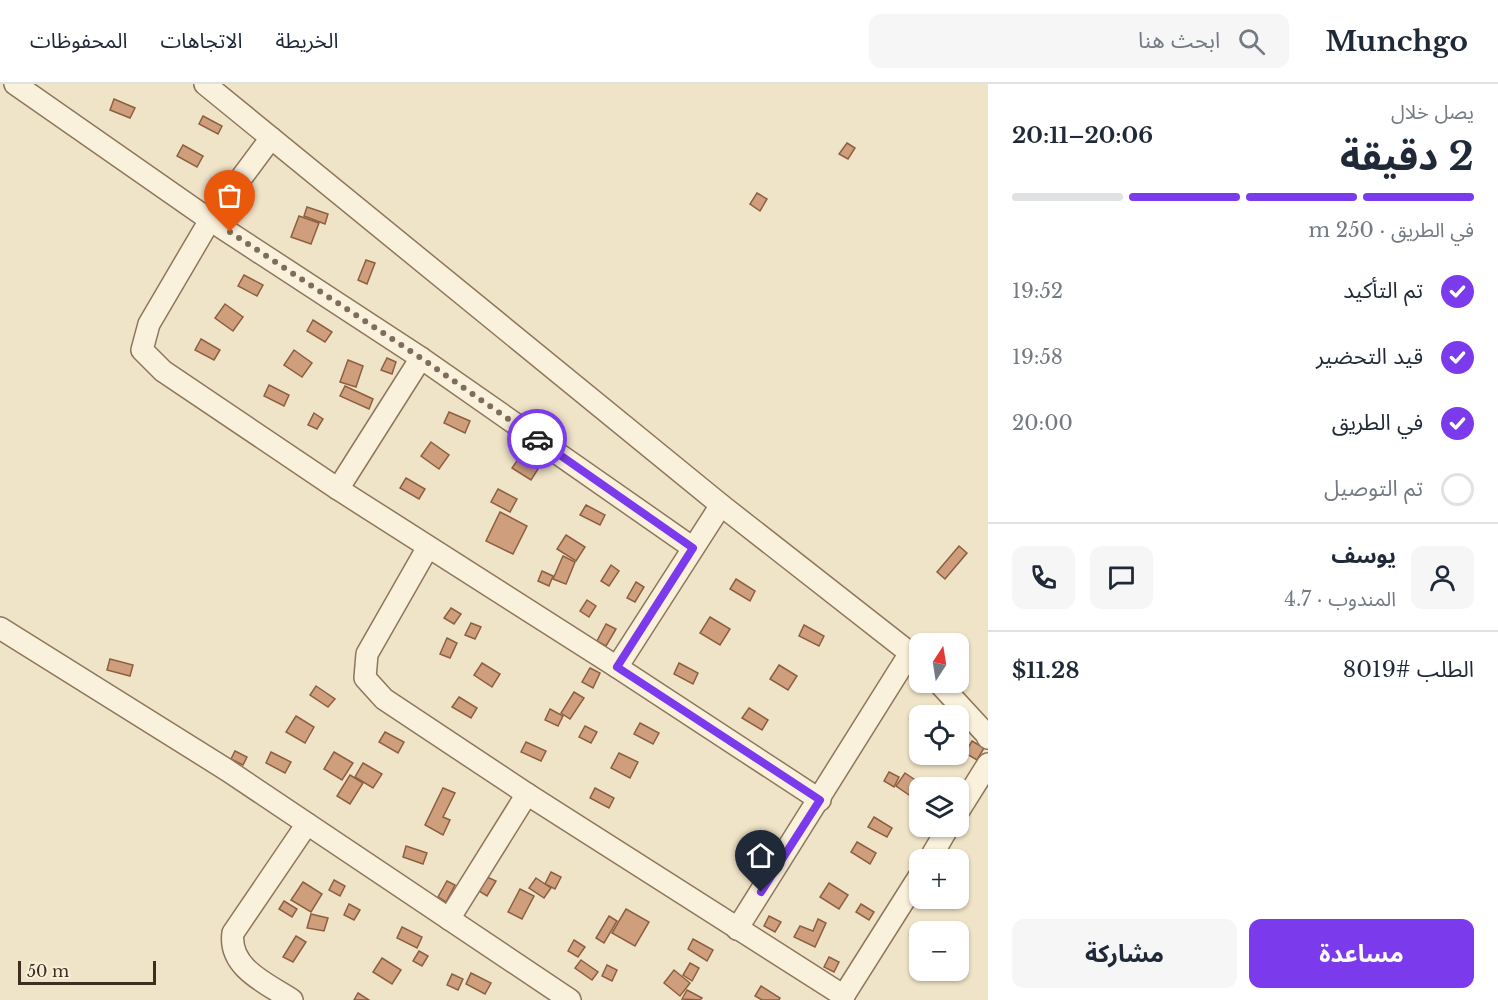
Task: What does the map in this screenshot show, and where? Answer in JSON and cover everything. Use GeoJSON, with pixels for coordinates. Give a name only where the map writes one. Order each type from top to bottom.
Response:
{"type":"FeatureCollection","features":[{"type":"Feature","properties":{"kind":"street"},"geometry":{"type":"LineString","coordinates":[[15,84],[210,220],[421,358],[693,548]]}},
{"type":"Feature","properties":{"kind":"street"},"geometry":{"type":"LineString","coordinates":[[205,84],[721,504],[909,653]]}},
{"type":"Feature","properties":{"kind":"street"},"geometry":{"type":"LineString","coordinates":[[271,138],[210,220],[148,324],[142,350],[163,371],[338,489],[820,800]]}},
{"type":"Feature","properties":{"kind":"street"},"geometry":{"type":"LineString","coordinates":[[338,489],[421,358]]}},
{"type":"Feature","properties":{"kind":"street"},"geometry":{"type":"LineString","coordinates":[[617,667],[721,504]]}},
{"type":"Feature","properties":{"kind":"street"},"geometry":{"type":"LineString","coordinates":[[428,547],[368,654],[365,678],[384,699],[843,998],[909,892]]}},
{"type":"Feature","properties":{"kind":"street"},"geometry":{"type":"LineString","coordinates":[[0,628],[226,770],[307,824],[448,919],[542,993],[570,1000]]}},
{"type":"Feature","properties":{"kind":"street"},"geometry":{"type":"LineString","coordinates":[[737,929],[909,667]]}},
{"type":"Feature","properties":{"kind":"street"},"geometry":{"type":"LineString","coordinates":[[948,693],[987,734],[988,738]]}},
{"type":"Feature","properties":{"kind":"street"},"geometry":{"type":"LineString","coordinates":[[969,794],[988,764]]}},
{"type":"Feature","properties":{"kind":"street"},"geometry":{"type":"LineString","coordinates":[[448,919],[527,794]]}},
{"type":"Feature","properties":{"kind":"street"},"geometry":{"type":"LineString","coordinates":[[292,1000],[246,969],[235,954],[232,944],[233,933],[307,824]]}},
{"type":"Feature","properties":{"kind":"building"},"geometry":{"type":"Polygon","coordinates":[[[114,99],[135,108],[130,118],[110,110],[114,99]]]}},
{"type":"Feature","properties":{"kind":"building"},"geometry":{"type":"Polygon","coordinates":[[[203,116],[222,126],[218,134],[199,124],[203,116]]]}},
{"type":"Feature","properties":{"kind":"building"},"geometry":{"type":"Polygon","coordinates":[[[847,143],[855,148],[848,159],[839,154],[847,143]]]}},
{"type":"Feature","properties":{"kind":"building"},"geometry":{"type":"Polygon","coordinates":[[[183,145],[203,156],[197,167],[177,156],[183,145]]]}},
{"type":"Feature","properties":{"kind":"building"},"geometry":{"type":"Polygon","coordinates":[[[757,193],[767,199],[760,211],[750,204],[757,193]]]}},
{"type":"Feature","properties":{"kind":"building"},"geometry":{"type":"Polygon","coordinates":[[[307,207],[328,214],[325,224],[304,216],[307,207]]]}},
{"type":"Feature","properties":{"kind":"building"},"geometry":{"type":"Polygon","coordinates":[[[299,216],[319,223],[311,244],[291,237],[299,216]]]}},
{"type":"Feature","properties":{"kind":"building"},"geometry":{"type":"Polygon","coordinates":[[[366,260],[375,263],[367,284],[358,280],[366,260]]]}},
{"type":"Feature","properties":{"kind":"building"},"geometry":{"type":"Polygon","coordinates":[[[244,275],[263,285],[257,296],[238,286],[244,275]]]}},
{"type":"Feature","properties":{"kind":"building"},"geometry":{"type":"Polygon","coordinates":[[[225,304],[243,317],[233,331],[215,318],[225,304]]]}},
{"type":"Feature","properties":{"kind":"building"},"geometry":{"type":"Polygon","coordinates":[[[313,320],[332,332],[325,342],[307,331],[313,320]]]}},
{"type":"Feature","properties":{"kind":"building"},"geometry":{"type":"Polygon","coordinates":[[[201,339],[220,350],[214,360],[195,350],[201,339]]]}},
{"type":"Feature","properties":{"kind":"building"},"geometry":{"type":"Polygon","coordinates":[[[294,350],[312,363],[302,377],[284,365],[294,350]]]}},
{"type":"Feature","properties":{"kind":"building"},"geometry":{"type":"Polygon","coordinates":[[[387,358],[396,362],[392,374],[381,370],[387,358]]]}},
{"type":"Feature","properties":{"kind":"building"},"geometry":{"type":"Polygon","coordinates":[[[348,360],[363,366],[356,387],[340,382],[348,360]]]}},
{"type":"Feature","properties":{"kind":"building"},"geometry":{"type":"Polygon","coordinates":[[[269,385],[289,395],[284,406],[264,396],[269,385]]]}},
{"type":"Feature","properties":{"kind":"building"},"geometry":{"type":"Polygon","coordinates":[[[345,386],[373,399],[369,409],[340,396],[345,386]]]}},
{"type":"Feature","properties":{"kind":"building"},"geometry":{"type":"Polygon","coordinates":[[[449,412],[470,421],[465,433],[444,423],[449,412]]]}},
{"type":"Feature","properties":{"kind":"building"},"geometry":{"type":"Polygon","coordinates":[[[314,413],[323,419],[317,429],[308,425],[314,413]]]}},
{"type":"Feature","properties":{"kind":"building"},"geometry":{"type":"Polygon","coordinates":[[[431,442],[449,455],[439,469],[421,456],[431,442]]]}},
{"type":"Feature","properties":{"kind":"building"},"geometry":{"type":"Polygon","coordinates":[[[519,458],[538,469],[531,480],[512,468],[519,458]]]}},
{"type":"Feature","properties":{"kind":"building"},"geometry":{"type":"Polygon","coordinates":[[[406,478],[425,489],[419,499],[400,488],[406,478]]]}},
{"type":"Feature","properties":{"kind":"building"},"geometry":{"type":"Polygon","coordinates":[[[498,489],[517,499],[510,512],[491,502],[498,489]]]}},
{"type":"Feature","properties":{"kind":"building"},"geometry":{"type":"Polygon","coordinates":[[[586,505],[605,515],[600,525],[580,515],[586,505]]]}},
{"type":"Feature","properties":{"kind":"building"},"geometry":{"type":"Polygon","coordinates":[[[500,512],[527,526],[513,554],[486,541],[500,512]]]}},
{"type":"Feature","properties":{"kind":"building"},"geometry":{"type":"Polygon","coordinates":[[[566,535],[585,547],[576,561],[557,549],[566,535]]]}},
{"type":"Feature","properties":{"kind":"building"},"geometry":{"type":"Polygon","coordinates":[[[959,546],[967,553],[945,579],[937,572],[959,546]]]}},
{"type":"Feature","properties":{"kind":"building"},"geometry":{"type":"Polygon","coordinates":[[[563,556],[575,562],[566,584],[553,579],[563,556]]]}},
{"type":"Feature","properties":{"kind":"building"},"geometry":{"type":"Polygon","coordinates":[[[611,565],[619,571],[609,586],[601,581],[611,565]]]}},
{"type":"Feature","properties":{"kind":"building"},"geometry":{"type":"Polygon","coordinates":[[[542,571],[553,576],[549,586],[538,581],[542,571]]]}},
{"type":"Feature","properties":{"kind":"building"},"geometry":{"type":"Polygon","coordinates":[[[736,579],[755,591],[750,601],[730,589],[736,579]]]}},
{"type":"Feature","properties":{"kind":"building"},"geometry":{"type":"Polygon","coordinates":[[[636,582],[644,587],[635,602],[627,598],[636,582]]]}},
{"type":"Feature","properties":{"kind":"building"},"geometry":{"type":"Polygon","coordinates":[[[587,600],[596,606],[589,617],[580,611],[587,600]]]}},
{"type":"Feature","properties":{"kind":"building"},"geometry":{"type":"Polygon","coordinates":[[[451,608],[461,614],[454,624],[444,618],[451,608]]]}},
{"type":"Feature","properties":{"kind":"building"},"geometry":{"type":"Polygon","coordinates":[[[710,617],[730,629],[720,645],[700,633],[710,617]]]}},
{"type":"Feature","properties":{"kind":"building"},"geometry":{"type":"Polygon","coordinates":[[[471,623],[481,627],[475,639],[465,635],[471,623]]]}},
{"type":"Feature","properties":{"kind":"building"},"geometry":{"type":"Polygon","coordinates":[[[606,624],[616,629],[606,646],[597,641],[606,624]]]}},
{"type":"Feature","properties":{"kind":"building"},"geometry":{"type":"Polygon","coordinates":[[[804,625],[824,636],[819,646],[799,636],[804,625]]]}},
{"type":"Feature","properties":{"kind":"building"},"geometry":{"type":"Polygon","coordinates":[[[447,638],[457,643],[450,658],[440,654],[447,638]]]}},
{"type":"Feature","properties":{"kind":"building"},"geometry":{"type":"Polygon","coordinates":[[[110,659],[133,665],[130,676],[107,670],[110,659]]]}},
{"type":"Feature","properties":{"kind":"building"},"geometry":{"type":"Polygon","coordinates":[[[482,663],[500,674],[492,687],[474,675],[482,663]]]}},
{"type":"Feature","properties":{"kind":"building"},"geometry":{"type":"Polygon","coordinates":[[[679,663],[698,673],[693,684],[674,674],[679,663]]]}},
{"type":"Feature","properties":{"kind":"building"},"geometry":{"type":"Polygon","coordinates":[[[779,665],[797,676],[788,690],[770,679],[779,665]]]}},
{"type":"Feature","properties":{"kind":"building"},"geometry":{"type":"Polygon","coordinates":[[[590,668],[600,673],[593,688],[582,682],[590,668]]]}},
{"type":"Feature","properties":{"kind":"building"},"geometry":{"type":"Polygon","coordinates":[[[316,686],[335,699],[328,707],[310,695],[316,686]]]}},
{"type":"Feature","properties":{"kind":"building"},"geometry":{"type":"Polygon","coordinates":[[[574,692],[584,698],[570,719],[561,713],[574,692]]]}},
{"type":"Feature","properties":{"kind":"building"},"geometry":{"type":"Polygon","coordinates":[[[459,697],[477,708],[471,718],[452,707],[459,697]]]}},
{"type":"Feature","properties":{"kind":"building"},"geometry":{"type":"Polygon","coordinates":[[[749,708],[768,720],[762,730],[742,718],[749,708]]]}},
{"type":"Feature","properties":{"kind":"building"},"geometry":{"type":"Polygon","coordinates":[[[550,709],[563,716],[558,726],[545,720],[550,709]]]}},
{"type":"Feature","properties":{"kind":"building"},"geometry":{"type":"Polygon","coordinates":[[[296,716],[314,727],[305,743],[286,732],[296,716]]]}},
{"type":"Feature","properties":{"kind":"building"},"geometry":{"type":"Polygon","coordinates":[[[640,723],[659,733],[653,744],[634,734],[640,723]]]}},
{"type":"Feature","properties":{"kind":"building"},"geometry":{"type":"Polygon","coordinates":[[[585,726],[597,732],[591,743],[579,737],[585,726]]]}},
{"type":"Feature","properties":{"kind":"building"},"geometry":{"type":"Polygon","coordinates":[[[385,732],[404,742],[398,753],[379,742],[385,732]]]}},
{"type":"Feature","properties":{"kind":"building"},"geometry":{"type":"Polygon","coordinates":[[[972,741],[984,748],[977,760],[969,755],[969,746],[972,741]]]}},
{"type":"Feature","properties":{"kind":"building"},"geometry":{"type":"Polygon","coordinates":[[[526,742],[546,751],[541,761],[521,752],[526,742]]]}},
{"type":"Feature","properties":{"kind":"building"},"geometry":{"type":"Polygon","coordinates":[[[235,751],[247,757],[243,765],[231,759],[235,751]]]}},
{"type":"Feature","properties":{"kind":"building"},"geometry":{"type":"Polygon","coordinates":[[[271,752],[291,762],[285,773],[266,763],[271,752]]]}},
{"type":"Feature","properties":{"kind":"building"},"geometry":{"type":"Polygon","coordinates":[[[334,752],[353,763],[342,780],[324,769],[334,752]]]}},
{"type":"Feature","properties":{"kind":"building"},"geometry":{"type":"Polygon","coordinates":[[[619,753],[638,762],[630,778],[611,768],[619,753]]]}},
{"type":"Feature","properties":{"kind":"building"},"geometry":{"type":"Polygon","coordinates":[[[363,763],[382,774],[373,788],[355,777],[363,763]]]}},
{"type":"Feature","properties":{"kind":"building"},"geometry":{"type":"Polygon","coordinates":[[[889,772],[899,777],[894,787],[884,781],[889,772]]]}},
{"type":"Feature","properties":{"kind":"building"},"geometry":{"type":"Polygon","coordinates":[[[905,773],[911,777],[909,777],[909,795],[896,786],[905,773]]]}},
{"type":"Feature","properties":{"kind":"building"},"geometry":{"type":"Polygon","coordinates":[[[350,775],[363,783],[350,804],[337,796],[350,775]]]}},
{"type":"Feature","properties":{"kind":"building"},"geometry":{"type":"Polygon","coordinates":[[[443,788],[455,793],[443,817],[450,820],[443,835],[425,825],[443,788]]]}},
{"type":"Feature","properties":{"kind":"building"},"geometry":{"type":"Polygon","coordinates":[[[595,788],[614,798],[609,808],[590,798],[595,788]]]}},
{"type":"Feature","properties":{"kind":"building"},"geometry":{"type":"Polygon","coordinates":[[[874,817],[892,828],[887,837],[868,827],[874,817]]]}},
{"type":"Feature","properties":{"kind":"building"},"geometry":{"type":"Polygon","coordinates":[[[857,842],[876,853],[870,864],[851,852],[857,842]]]}},
{"type":"Feature","properties":{"kind":"building"},"geometry":{"type":"Polygon","coordinates":[[[406,846],[427,853],[423,864],[403,857],[406,846]]]}},
{"type":"Feature","properties":{"kind":"building"},"geometry":{"type":"Polygon","coordinates":[[[551,872],[561,877],[555,889],[545,884],[551,872]]]}},
{"type":"Feature","properties":{"kind":"building"},"geometry":{"type":"Polygon","coordinates":[[[487,877],[496,881],[487,896],[479,891],[487,877]]]}},
{"type":"Feature","properties":{"kind":"building"},"geometry":{"type":"Polygon","coordinates":[[[536,878],[551,888],[544,898],[529,888],[536,878]]]}},
{"type":"Feature","properties":{"kind":"building"},"geometry":{"type":"Polygon","coordinates":[[[334,880],[345,886],[340,896],[329,890],[334,880]]]}},
{"type":"Feature","properties":{"kind":"building"},"geometry":{"type":"Polygon","coordinates":[[[447,881],[455,885],[446,902],[438,897],[447,881]]]}},
{"type":"Feature","properties":{"kind":"building"},"geometry":{"type":"Polygon","coordinates":[[[303,882],[322,894],[311,912],[291,900],[303,882]]]}},
{"type":"Feature","properties":{"kind":"building"},"geometry":{"type":"Polygon","coordinates":[[[829,883],[848,895],[839,909],[820,897],[829,883]]]}},
{"type":"Feature","properties":{"kind":"building"},"geometry":{"type":"Polygon","coordinates":[[[520,889],[534,896],[522,919],[508,912],[520,889]]]}},
{"type":"Feature","properties":{"kind":"building"},"geometry":{"type":"Polygon","coordinates":[[[284,901],[297,909],[292,917],[279,909],[284,901]]]}},
{"type":"Feature","properties":{"kind":"building"},"geometry":{"type":"Polygon","coordinates":[[[349,904],[360,910],[354,920],[344,915],[349,904]]]}},
{"type":"Feature","properties":{"kind":"building"},"geometry":{"type":"Polygon","coordinates":[[[861,904],[874,912],[869,920],[856,912],[861,904]]]}},
{"type":"Feature","properties":{"kind":"building"},"geometry":{"type":"Polygon","coordinates":[[[626,909],[649,922],[635,946],[612,933],[626,909]]]}},
{"type":"Feature","properties":{"kind":"building"},"geometry":{"type":"Polygon","coordinates":[[[311,914],[328,918],[324,931],[307,928],[311,914]]]}},
{"type":"Feature","properties":{"kind":"building"},"geometry":{"type":"Polygon","coordinates":[[[609,916],[617,921],[604,943],[596,938],[609,916]]]}},
{"type":"Feature","properties":{"kind":"building"},"geometry":{"type":"Polygon","coordinates":[[[769,916],[781,922],[775,932],[764,926],[769,916]]]}},
{"type":"Feature","properties":{"kind":"building"},"geometry":{"type":"Polygon","coordinates":[[[818,919],[826,923],[815,947],[794,937],[800,926],[813,931],[818,919]]]}},
{"type":"Feature","properties":{"kind":"building"},"geometry":{"type":"Polygon","coordinates":[[[402,927],[422,937],[417,948],[397,938],[402,927]]]}},
{"type":"Feature","properties":{"kind":"building"},"geometry":{"type":"Polygon","coordinates":[[[296,936],[306,942],[293,962],[283,957],[296,936]]]}},
{"type":"Feature","properties":{"kind":"building"},"geometry":{"type":"Polygon","coordinates":[[[693,939],[713,950],[707,961],[688,949],[693,939]]]}},
{"type":"Feature","properties":{"kind":"building"},"geometry":{"type":"Polygon","coordinates":[[[574,940],[585,947],[578,957],[568,951],[574,940]]]}},
{"type":"Feature","properties":{"kind":"building"},"geometry":{"type":"Polygon","coordinates":[[[419,951],[428,956],[422,966],[413,961],[419,951]]]}},
{"type":"Feature","properties":{"kind":"building"},"geometry":{"type":"Polygon","coordinates":[[[829,957],[839,962],[834,972],[824,967],[829,957]]]}},
{"type":"Feature","properties":{"kind":"building"},"geometry":{"type":"Polygon","coordinates":[[[382,958],[401,970],[392,984],[373,972],[382,958]]]}},
{"type":"Feature","properties":{"kind":"building"},"geometry":{"type":"Polygon","coordinates":[[[581,960],[598,972],[592,980],[575,968],[581,960]]]}},
{"type":"Feature","properties":{"kind":"building"},"geometry":{"type":"Polygon","coordinates":[[[690,963],[699,968],[692,981],[683,975],[690,963]]]}},
{"type":"Feature","properties":{"kind":"building"},"geometry":{"type":"Polygon","coordinates":[[[607,965],[617,970],[612,981],[602,976],[607,965]]]}},
{"type":"Feature","properties":{"kind":"building"},"geometry":{"type":"Polygon","coordinates":[[[674,970],[690,983],[680,996],[664,983],[674,970]]]}},
{"type":"Feature","properties":{"kind":"building"},"geometry":{"type":"Polygon","coordinates":[[[471,973],[491,983],[485,994],[466,984],[471,973]]]}},
{"type":"Feature","properties":{"kind":"building"},"geometry":{"type":"Polygon","coordinates":[[[452,974],[463,979],[458,990],[447,985],[452,974]]]}},
{"type":"Feature","properties":{"kind":"building"},"geometry":{"type":"Polygon","coordinates":[[[761,986],[780,998],[779,1000],[762,1000],[755,996],[761,986]]]}},
{"type":"Feature","properties":{"kind":"building"},"geometry":{"type":"Polygon","coordinates":[[[687,990],[702,998],[700,1000],[682,999],[687,990]]]}},
{"type":"Feature","properties":{"kind":"building"},"geometry":{"type":"Polygon","coordinates":[[[358,993],[369,1000],[354,1000],[358,993]]]}},
{"type":"Feature","properties":{"kind":"way so far"},"geometry":{"type":"LineString","coordinates":[[230,232],[421,358],[537,439]]}},
{"type":"Feature","properties":{"kind":"route"},"geometry":{"type":"LineString","coordinates":[[537,439],[693,548],[617,667],[820,800],[761,892]]}}]}
